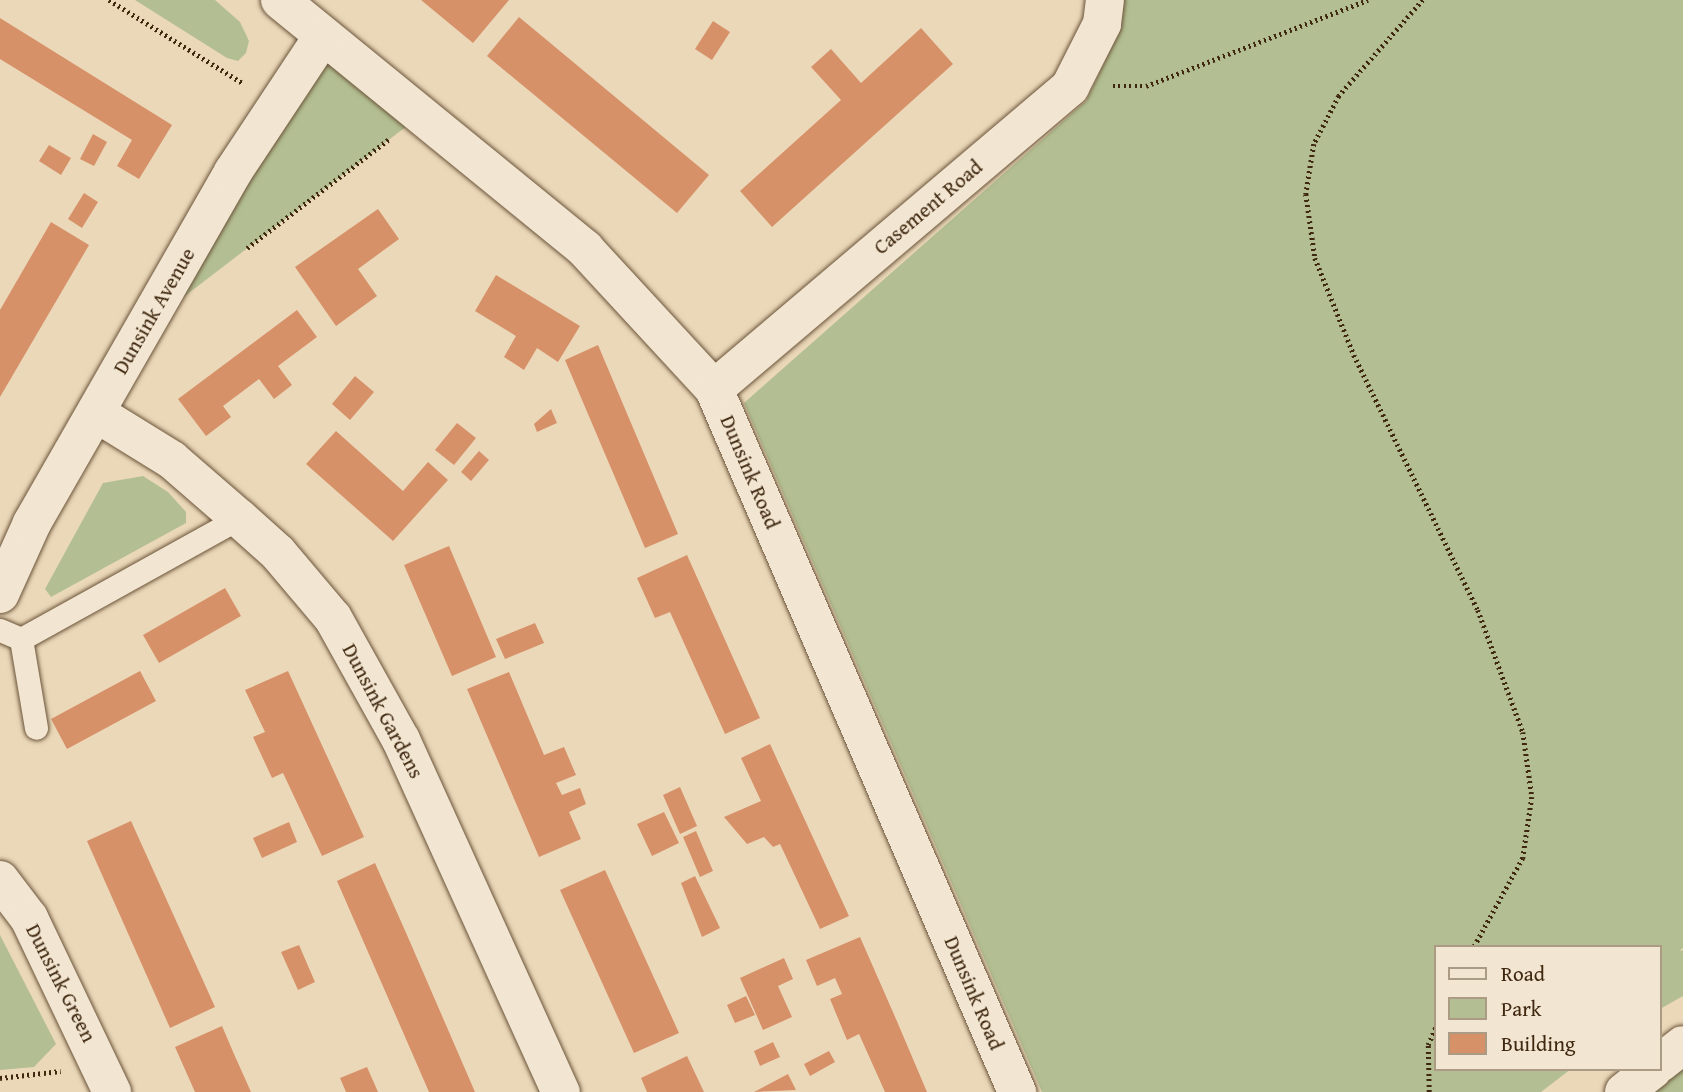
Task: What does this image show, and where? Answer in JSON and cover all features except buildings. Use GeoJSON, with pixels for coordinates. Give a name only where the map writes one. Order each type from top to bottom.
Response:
{"type":"FeatureCollection","features":[{"type":"Feature","properties":{"kind":"street","name":"Dunsink Road"},"geometry":{"type":"LineString","coordinates":[[280,0],[585,249],[715,389],[1017,1092]]}},
{"type":"Feature","properties":{"kind":"street","name":"Casement Road"},"geometry":{"type":"LineString","coordinates":[[715,389],[1070,87],[1102,23],[1105,0]]}},
{"type":"Feature","properties":{"kind":"street","name":"Dunsink Avenue"},"geometry":{"type":"LineString","coordinates":[[0,594],[32,523],[233,172],[323,36]]}},
{"type":"Feature","properties":{"kind":"street","name":"Dunsink Gardens"},"geometry":{"type":"LineString","coordinates":[[96,413],[172,460],[239,517],[278,553],[333,618],[401,740],[561,1092]]}},
{"type":"Feature","properties":{"kind":"street","name":"Dunsink Green"},"geometry":{"type":"LineString","coordinates":[[0,880],[29,918],[112,1092]]}},
{"type":"Feature","properties":{"kind":"street"},"geometry":{"type":"LineString","coordinates":[[1662,1061],[1683,1045]]}},
{"type":"Feature","properties":{"kind":"street"},"geometry":{"type":"LineString","coordinates":[[1624,1092],[1650,1071]]}},
{"type":"Feature","properties":{"kind":"lane"},"geometry":{"type":"LineString","coordinates":[[21,639],[239,517]]}},
{"type":"Feature","properties":{"kind":"lane"},"geometry":{"type":"LineString","coordinates":[[0,630],[21,639]]}},
{"type":"Feature","properties":{"kind":"lane"},"geometry":{"type":"LineString","coordinates":[[21,639],[36,728]]}},
{"type":"Feature","properties":{"kind":"path"},"geometry":{"type":"LineString","coordinates":[[108,0],[278,104]]}},
{"type":"Feature","properties":{"kind":"path"},"geometry":{"type":"LineString","coordinates":[[1070,87],[1146,86],[1368,0]]}},
{"type":"Feature","properties":{"kind":"path"},"geometry":{"type":"LineString","coordinates":[[1423,0],[1339,96],[1314,144],[1306,194],[1320,270],[1354,355],[1479,610],[1523,732],[1532,797],[1523,858],[1475,945]]}},
{"type":"Feature","properties":{"kind":"path"},"geometry":{"type":"LineString","coordinates":[[247,248],[420,115]]}},
{"type":"Feature","properties":{"kind":"path"},"geometry":{"type":"LineString","coordinates":[[1429,1092],[1428,1045],[1434,1031]]}},
{"type":"Feature","properties":{"kind":"path"},"geometry":{"type":"LineString","coordinates":[[0,1079],[57,1073],[95,1052]]}},
{"type":"Feature","properties":{"kind":"green space"},"geometry":{"type":"Polygon","coordinates":[[[135,0],[215,0],[240,22],[249,41],[246,53],[238,61],[227,58],[135,0]]]}},
{"type":"Feature","properties":{"kind":"green space"},"geometry":{"type":"Polygon","coordinates":[[[1121,0],[1683,0],[1683,948],[1679,951],[1683,950],[1683,996],[1662,1008],[1662,945],[1434,945],[1434,1071],[1568,1071],[1541,1092],[1042,1092],[744,403],[1086,101],[1117,36],[1121,0]]]}},
{"type":"Feature","properties":{"kind":"green space"},"geometry":{"type":"Polygon","coordinates":[[[323,37],[420,116],[147,325],[323,37]]]}},
{"type":"Feature","properties":{"kind":"green space"},"geometry":{"type":"Polygon","coordinates":[[[143,476],[168,492],[186,512],[186,523],[51,597],[45,589],[103,483],[143,476]]]}},
{"type":"Feature","properties":{"kind":"green space"},"geometry":{"type":"Polygon","coordinates":[[[0,935],[56,1044],[34,1067],[0,1070],[0,935]]]}},
{"type":"Feature","properties":{"kind":"green space"},"geometry":{"type":"Polygon","coordinates":[[[1683,1046],[1683,1092],[1625,1092],[1651,1071],[1662,1071],[1662,1063],[1683,1046]]]}}]}
